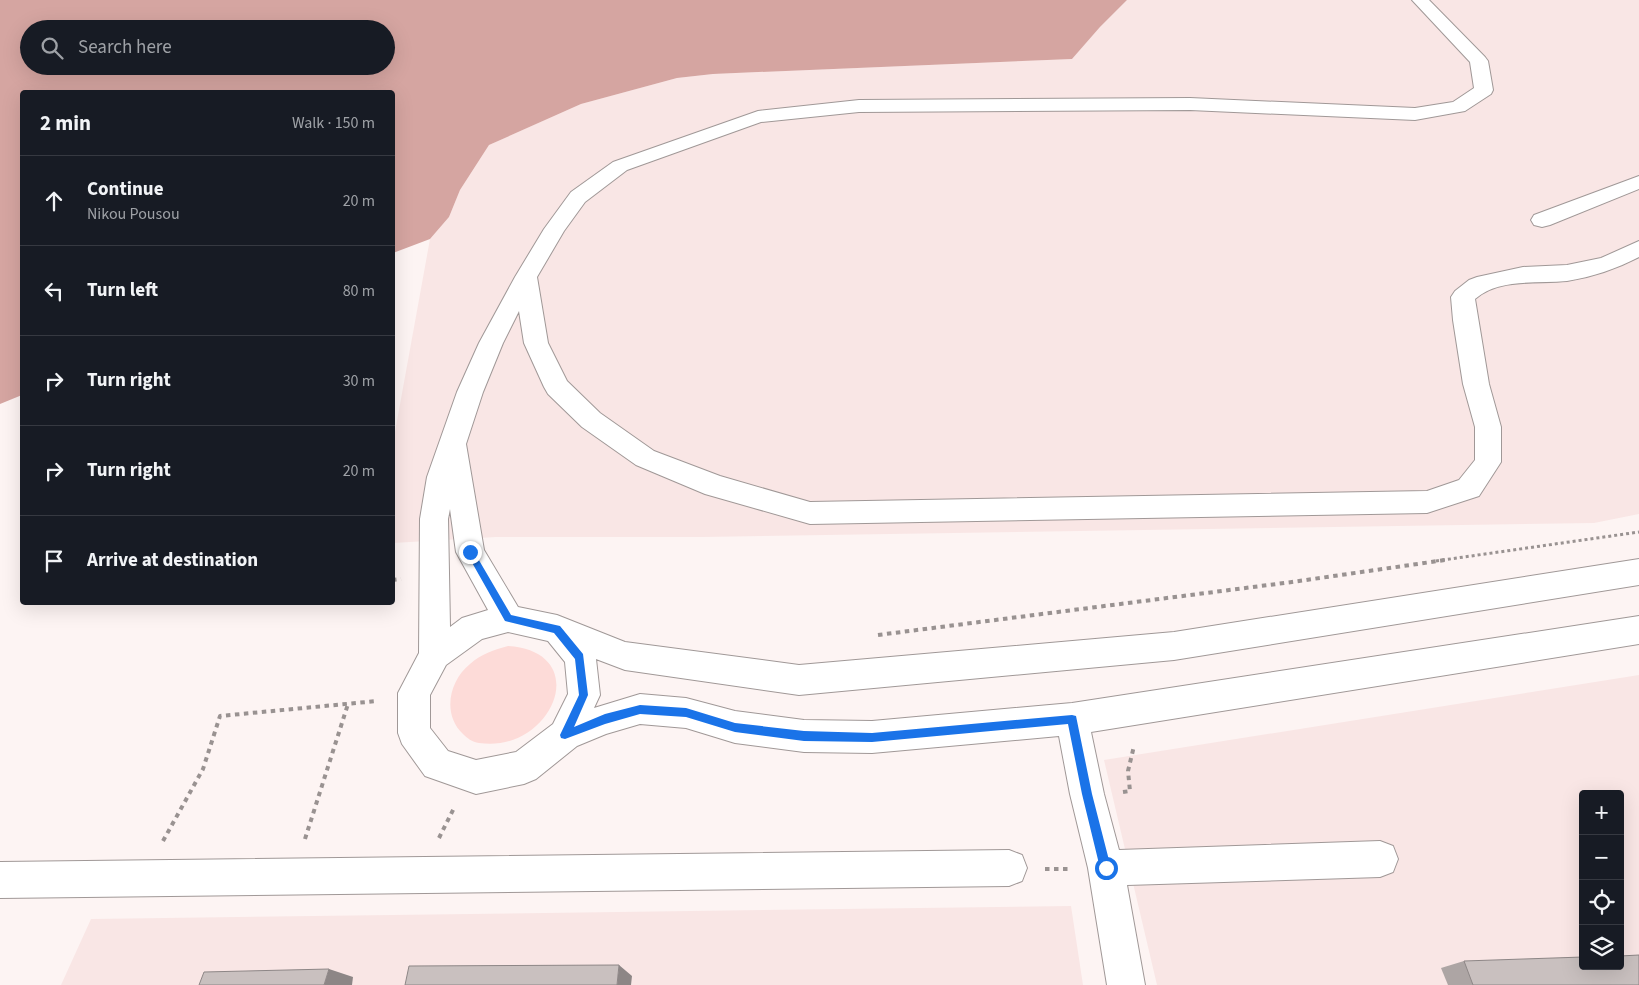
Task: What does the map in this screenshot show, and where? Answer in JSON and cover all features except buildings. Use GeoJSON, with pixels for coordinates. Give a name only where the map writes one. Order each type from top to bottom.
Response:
{"type":"FeatureCollection","features":[{"type":"Feature","properties":{"kind":"street"},"geometry":{"type":"LineString","coordinates":[[435,655],[434,519],[441,477],[470,392],[480,368],[526,277],[555,229],[578,197],[620,166],[758,117],[859,106],[1190,104],[1415,114],[1458,106],[1484,90],[1479,61],[1420,0]]}},
{"type":"Feature","properties":{"kind":"street"},"geometry":{"type":"LineString","coordinates":[[1542,220],[1639,182]]}},
{"type":"Feature","properties":{"kind":"street"},"geometry":{"type":"LineString","coordinates":[[526,277],[536,343],[557,387],[591,420],[645,458],[715,486],[810,513],[1427,502],[1469,488],[1488,462],[1488,427],[1476,384],[1462,297],[1477,285],[1523,275],[1567,273],[1607,264],[1639,248]]}},
{"type":"Feature","properties":{"kind":"street"},"geometry":{"type":"LineString","coordinates":[[453,443],[470,552],[508,618]]}},
{"type":"Feature","properties":{"kind":"street"},"geometry":{"type":"LineString","coordinates":[[1639,572],[1174,646],[799,680],[625,656],[557,629],[508,618],[473,628],[435,655],[414,693],[414,733],[437,764],[476,777],[524,767],[565,735],[605,719],[640,709],[686,713],[735,727],[814,736],[872,737],[1072,719],[1639,630]]}},
{"type":"Feature","properties":{"kind":"street"},"geometry":{"type":"LineString","coordinates":[[557,629],[580,657],[584,695],[565,735]]}},
{"type":"Feature","properties":{"kind":"street"},"geometry":{"type":"LineString","coordinates":[[1072,719],[1087,794],[1106,868],[1126,985]]}},
{"type":"Feature","properties":{"kind":"street"},"geometry":{"type":"LineString","coordinates":[[1106,868],[1380,859]]}},
{"type":"Feature","properties":{"kind":"street"},"geometry":{"type":"LineString","coordinates":[[0,880],[1009,868]]}},
{"type":"Feature","properties":{"kind":"path"},"geometry":{"type":"LineString","coordinates":[[878,635],[1292,582],[1639,532]]}},
{"type":"Feature","properties":{"kind":"path"},"geometry":{"type":"LineString","coordinates":[[142,878],[203,769],[220,716],[382,701]]}},
{"type":"Feature","properties":{"kind":"path"},"geometry":{"type":"LineString","coordinates":[[293,877],[348,704]]}},
{"type":"Feature","properties":{"kind":"path"},"geometry":{"type":"LineString","coordinates":[[1009,868],[1106,868]]}},
{"type":"Feature","properties":{"kind":"shaded area"},"geometry":{"type":"Polygon","coordinates":[[[0,0],[1127,0],[1072,59],[713,74],[677,78],[581,104],[489,145],[460,190],[449,217],[430,239],[395,252],[395,90],[20,90],[20,396],[0,404],[0,0]]]}},
{"type":"Feature","properties":{"kind":"shaded area"},"geometry":{"type":"Polygon","coordinates":[[[1127,0],[1639,0],[1639,514],[1594,523],[703,537],[496,537],[395,543],[395,432],[430,239],[449,217],[460,190],[489,145],[581,104],[677,78],[713,74],[1072,59],[1127,0]]]}},
{"type":"Feature","properties":{"kind":"shaded area"},"geometry":{"type":"Polygon","coordinates":[[[508,646],[535,652],[550,665],[556,682],[554,701],[543,719],[527,733],[505,742],[474,742],[463,734],[456,726],[452,717],[450,708],[453,688],[463,671],[474,661],[488,653],[508,646]]]}},
{"type":"Feature","properties":{"kind":"shaded area"},"geometry":{"type":"Polygon","coordinates":[[[1639,675],[1639,985],[1157,985],[1104,760],[1639,675]]]}},
{"type":"Feature","properties":{"kind":"shaded area"},"geometry":{"type":"Polygon","coordinates":[[[1071,906],[1083,985],[61,985],[91,919],[1071,906]]]}},
{"type":"Feature","properties":{"kind":"route"},"geometry":{"type":"LineString","coordinates":[[470,552],[508,618],[557,629],[580,657],[584,695],[565,735],[605,719],[640,709],[686,713],[735,727],[804,736],[872,737],[1072,719],[1087,794],[1106,868]]}}]}
